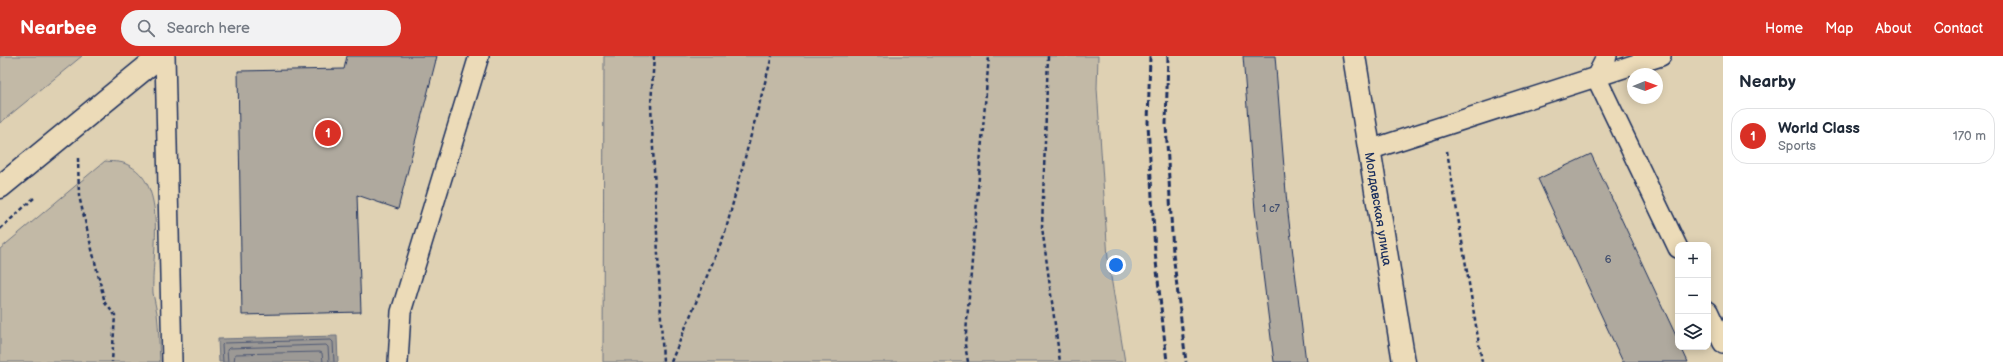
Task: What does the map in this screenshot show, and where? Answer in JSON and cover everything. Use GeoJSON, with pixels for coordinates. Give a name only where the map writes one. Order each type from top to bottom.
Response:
{"type":"FeatureCollection","features":[{"type":"Feature","properties":{"kind":"street"},"geometry":{"type":"LineString","coordinates":[[0,187],[160,56]]}},
{"type":"Feature","properties":{"kind":"street","name":"Молдавская улица"},"geometry":{"type":"LineString","coordinates":[[1354,56],[1404,362]]}},
{"type":"Feature","properties":{"kind":"lane"},"geometry":{"type":"LineString","coordinates":[[165,56],[172,362]]}},
{"type":"Feature","properties":{"kind":"lane"},"geometry":{"type":"LineString","coordinates":[[398,362],[401,312],[479,56]]}},
{"type":"Feature","properties":{"kind":"lane"},"geometry":{"type":"LineString","coordinates":[[1596,77],[1607,56]]}},
{"type":"Feature","properties":{"kind":"lane"},"geometry":{"type":"LineString","coordinates":[[1369,150],[1661,56]]}},
{"type":"Feature","properties":{"kind":"lane"},"geometry":{"type":"LineString","coordinates":[[1596,77],[1675,242]]}},
{"type":"Feature","properties":{"kind":"lane"},"geometry":{"type":"LineString","coordinates":[[1709,314],[1723,343]]}},
{"type":"Feature","properties":{"kind":"path"},"geometry":{"type":"LineString","coordinates":[[654,56],[651,105],[663,362]]}},
{"type":"Feature","properties":{"kind":"path"},"geometry":{"type":"LineString","coordinates":[[670,362],[725,234],[772,56]]}},
{"type":"Feature","properties":{"kind":"path"},"geometry":{"type":"LineString","coordinates":[[968,362],[965,345],[989,56]]}},
{"type":"Feature","properties":{"kind":"path"},"geometry":{"type":"LineString","coordinates":[[1048,56],[1042,227],[1060,362]]}},
{"type":"Feature","properties":{"kind":"path"},"geometry":{"type":"LineString","coordinates":[[1443,126],[1482,362]]}},
{"type":"Feature","properties":{"kind":"path"},"geometry":{"type":"LineString","coordinates":[[73,163],[78,158],[79,196],[105,302],[115,315],[112,362]]}},
{"type":"Feature","properties":{"kind":"path"},"geometry":{"type":"LineString","coordinates":[[0,229],[39,193]]}},
{"type":"Feature","properties":{"kind":"shaded area"},"geometry":{"type":"Polygon","coordinates":[[[0,56],[82,56],[0,123],[0,56]]]}},
{"type":"Feature","properties":{"kind":"shaded area"},"geometry":{"type":"Polygon","coordinates":[[[604,56],[1098,56],[1097,88],[1108,259],[1125,362],[603,362],[604,56]]]}},
{"type":"Feature","properties":{"kind":"shaded area"},"geometry":{"type":"Polygon","coordinates":[[[105,161],[124,163],[140,173],[148,187],[153,203],[155,240],[153,293],[158,319],[160,362],[0,362],[0,249],[105,161]]]}},
{"type":"Feature","properties":{"kind":"water"},"geometry":{"type":"Polygon","coordinates":[[[337,336],[338,362],[219,362],[218,339],[337,336]]]}},
{"type":"Feature","properties":{"kind":"building"},"geometry":{"type":"Polygon","coordinates":[[[347,56],[437,56],[398,209],[357,195],[361,312],[242,315],[238,71],[344,69],[347,56]]]}},
{"type":"Feature","properties":{"kind":"building"},"geometry":{"type":"Polygon","coordinates":[[[1243,56],[1275,56],[1287,205],[1306,362],[1274,362],[1255,210],[1243,56]]]}},
{"type":"Feature","properties":{"kind":"building"},"geometry":{"type":"Polygon","coordinates":[[[1591,154],[1675,334],[1675,350],[1682,350],[1688,362],[1623,362],[1538,179],[1591,154]]]}},
{"type":"Feature","properties":{"kind":"railway"},"geometry":{"type":"LineString","coordinates":[[1150,56],[1148,123],[1155,252],[1167,362]]}},
{"type":"Feature","properties":{"kind":"railway"},"geometry":{"type":"LineString","coordinates":[[1168,56],[1166,124],[1173,253],[1186,362]]}},
{"type":"Feature","properties":{"kind":"place","name":"World Class"},"geometry":{"type":"Point","coordinates":[328,133]}}]}
